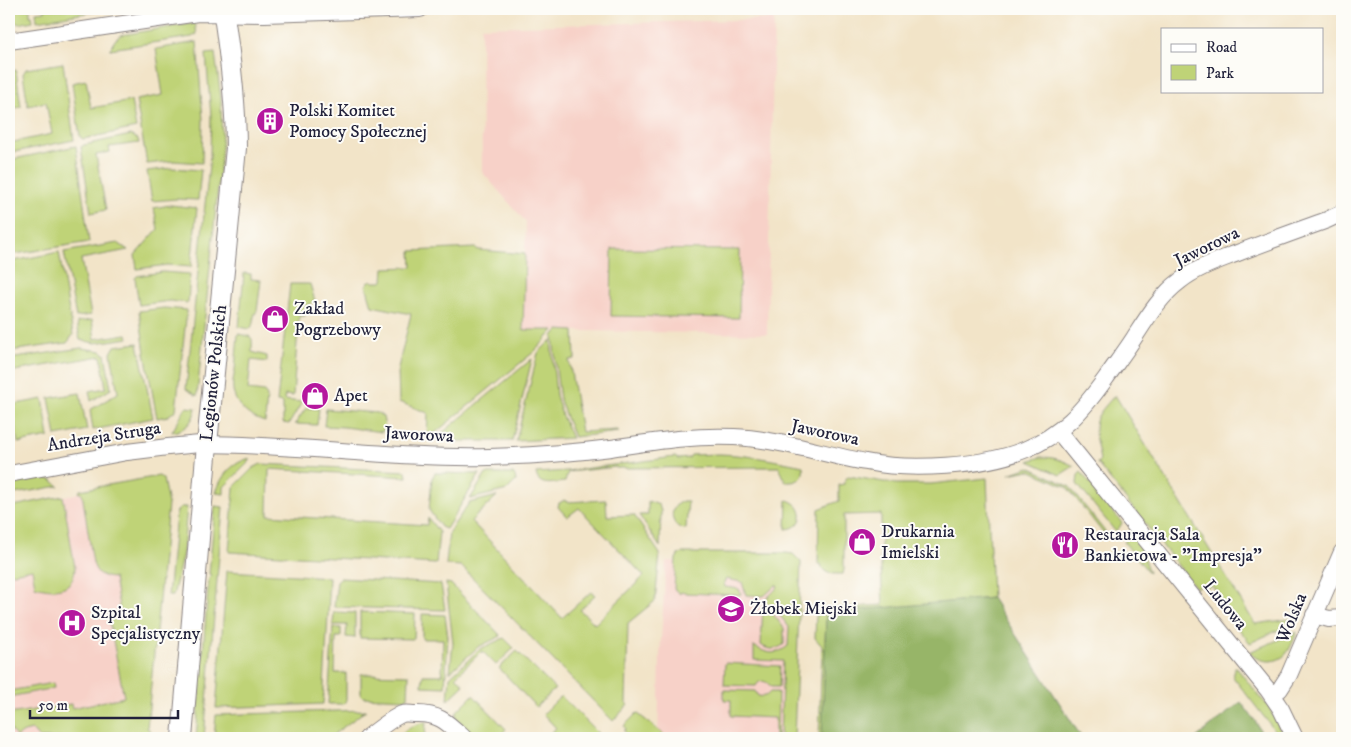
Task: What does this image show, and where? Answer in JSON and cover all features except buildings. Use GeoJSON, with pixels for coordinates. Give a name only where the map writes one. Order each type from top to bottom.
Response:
{"type":"FeatureCollection","features":[{"type":"Feature","properties":{"kind":"street"},"geometry":{"type":"LineString","coordinates":[[9,41],[198,13],[264,14],[420,9]]}},
{"type":"Feature","properties":{"kind":"street","name":"Legionów Polskich"},"geometry":{"type":"LineString","coordinates":[[182,738],[207,444],[236,148],[234,91],[223,12]]}},
{"type":"Feature","properties":{"kind":"street","name":"Jaworowa"},"geometry":{"type":"LineString","coordinates":[[207,444],[486,457],[550,454],[690,438],[735,437],[760,439],[868,462],[908,466],[959,464],[990,459],[1022,451],[1038,444],[1059,432],[1072,420],[1089,402],[1145,320],[1181,280],[1228,256],[1328,220],[1342,213]]}},
{"type":"Feature","properties":{"kind":"street","name":"Ludowa"},"geometry":{"type":"LineString","coordinates":[[1059,432],[1272,696],[1295,738]]}},
{"type":"Feature","properties":{"kind":"street","name":"Andrzeja Struga"},"geometry":{"type":"LineString","coordinates":[[9,474],[127,452],[207,444]]}},
{"type":"Feature","properties":{"kind":"street","name":"Wolska"},"geometry":{"type":"LineString","coordinates":[[1272,696],[1280,690],[1289,675],[1342,552]]}},
{"type":"Feature","properties":{"kind":"street"},"geometry":{"type":"LineString","coordinates":[[1314,615],[1329,619],[1342,618]]}},
{"type":"Feature","properties":{"kind":"street"},"geometry":{"type":"LineString","coordinates":[[367,738],[402,714],[432,715],[444,720],[464,738]]}},
{"type":"Feature","properties":{"kind":"shaded area"},"geometry":{"type":"Polygon","coordinates":[[[774,19],[767,334],[523,330],[526,222],[482,172],[481,27],[774,19]]]}},
{"type":"Feature","properties":{"kind":"shaded area","name":"Szpital Specjalistyczny"},"geometry":{"type":"Polygon","coordinates":[[[90,491],[139,494],[126,738],[9,738],[9,507],[90,491]]]}},
{"type":"Feature","properties":{"kind":"shaded area","name":"Żłobek Miejski"},"geometry":{"type":"Polygon","coordinates":[[[666,561],[801,562],[794,738],[658,738],[660,656],[666,561]]]}},
{"type":"Feature","properties":{"kind":"green space"},"geometry":{"type":"Polygon","coordinates":[[[9,9],[30,9],[30,16],[32,16],[33,21],[18,24],[16,22],[9,23],[9,9]]]}},
{"type":"Feature","properties":{"kind":"green space"},"geometry":{"type":"Polygon","coordinates":[[[45,9],[111,9],[37,21],[36,12],[45,11],[45,9]]]}},
{"type":"Feature","properties":{"kind":"green space"},"geometry":{"type":"Polygon","coordinates":[[[195,23],[197,34],[192,37],[110,49],[115,40],[121,35],[195,23]]]}},
{"type":"Feature","properties":{"kind":"green space"},"geometry":{"type":"Polygon","coordinates":[[[197,42],[203,120],[202,163],[173,161],[147,164],[136,100],[163,95],[156,49],[197,42]]]}},
{"type":"Feature","properties":{"kind":"green space"},"geometry":{"type":"Polygon","coordinates":[[[215,53],[221,98],[222,147],[197,396],[186,389],[210,156],[211,116],[206,54],[215,53]]]}},
{"type":"Feature","properties":{"kind":"green space"},"geometry":{"type":"Polygon","coordinates":[[[63,63],[74,140],[9,153],[9,143],[52,134],[46,102],[28,106],[23,74],[26,69],[63,63]]]}},
{"type":"Feature","properties":{"kind":"green space"},"geometry":{"type":"Polygon","coordinates":[[[16,70],[21,107],[9,109],[9,71],[16,70]]]}},
{"type":"Feature","properties":{"kind":"green space"},"geometry":{"type":"Polygon","coordinates":[[[86,80],[91,108],[131,101],[136,128],[83,139],[80,137],[72,83],[86,80]]]}},
{"type":"Feature","properties":{"kind":"green space"},"geometry":{"type":"Polygon","coordinates":[[[131,135],[138,139],[139,143],[109,147],[110,152],[96,155],[106,210],[91,213],[81,147],[131,135]]]}},
{"type":"Feature","properties":{"kind":"green space"},"geometry":{"type":"Polygon","coordinates":[[[76,146],[89,242],[15,254],[11,252],[9,238],[9,160],[76,146]]]}},
{"type":"Feature","properties":{"kind":"green space"},"geometry":{"type":"Polygon","coordinates":[[[172,168],[201,170],[198,200],[152,201],[147,171],[172,168]]]}},
{"type":"Feature","properties":{"kind":"green space"},"geometry":{"type":"Polygon","coordinates":[[[170,205],[197,208],[191,267],[167,265],[137,269],[135,255],[158,229],[154,208],[170,205]]]}},
{"type":"Feature","properties":{"kind":"green space"},"geometry":{"type":"Polygon","coordinates":[[[118,243],[128,250],[81,259],[91,315],[76,317],[64,252],[118,243]]]}},
{"type":"Feature","properties":{"kind":"green space"},"geometry":{"type":"Polygon","coordinates":[[[475,248],[479,250],[525,254],[523,330],[554,330],[535,351],[429,438],[427,437],[428,413],[399,402],[398,368],[411,314],[372,306],[366,285],[371,280],[373,282],[382,282],[384,268],[412,267],[411,251],[475,248]]]}},
{"type":"Feature","properties":{"kind":"green space"},"geometry":{"type":"Polygon","coordinates":[[[612,249],[740,250],[739,318],[611,316],[612,249]]]}},
{"type":"Feature","properties":{"kind":"green space"},"geometry":{"type":"Polygon","coordinates":[[[59,252],[73,335],[67,343],[9,351],[9,262],[59,252]]]}},
{"type":"Feature","properties":{"kind":"green space"},"geometry":{"type":"Polygon","coordinates":[[[162,272],[190,274],[188,303],[170,301],[139,305],[135,278],[137,276],[162,272]]]}},
{"type":"Feature","properties":{"kind":"green space"},"geometry":{"type":"Polygon","coordinates":[[[244,273],[251,274],[251,279],[261,280],[257,311],[250,329],[239,327],[244,273]]]}},
{"type":"Feature","properties":{"kind":"green space"},"geometry":{"type":"Polygon","coordinates":[[[290,284],[310,284],[315,301],[306,306],[305,316],[299,316],[293,396],[285,395],[284,400],[302,402],[289,424],[283,423],[283,403],[277,402],[290,284]]]}},
{"type":"Feature","properties":{"kind":"green space"},"geometry":{"type":"Polygon","coordinates":[[[164,308],[187,310],[176,410],[168,416],[157,418],[139,311],[164,308]]]}},
{"type":"Feature","properties":{"kind":"green space"},"geometry":{"type":"Polygon","coordinates":[[[92,320],[95,339],[127,334],[128,338],[95,343],[80,340],[77,322],[92,320]]]}},
{"type":"Feature","properties":{"kind":"green space"},"geometry":{"type":"Polygon","coordinates":[[[558,330],[574,331],[575,359],[569,360],[581,432],[618,430],[619,432],[574,437],[560,400],[553,336],[558,330]]]}},
{"type":"Feature","properties":{"kind":"green space"},"geometry":{"type":"Polygon","coordinates":[[[238,334],[251,338],[252,352],[267,356],[267,362],[251,360],[248,390],[264,392],[267,396],[265,422],[254,418],[244,410],[234,396],[233,385],[238,334]]]}},
{"type":"Feature","properties":{"kind":"green space"},"geometry":{"type":"Polygon","coordinates":[[[551,340],[556,395],[562,416],[572,438],[516,441],[538,353],[551,340]]]}},
{"type":"Feature","properties":{"kind":"green space"},"geometry":{"type":"Polygon","coordinates":[[[138,343],[153,418],[93,430],[90,410],[118,393],[111,353],[115,346],[138,343]]]}},
{"type":"Feature","properties":{"kind":"green space"},"geometry":{"type":"Polygon","coordinates":[[[81,348],[101,351],[105,354],[111,389],[91,401],[89,391],[106,388],[101,356],[9,372],[9,359],[81,348]]]}},
{"type":"Feature","properties":{"kind":"green space"},"geometry":{"type":"Polygon","coordinates":[[[532,359],[512,441],[452,441],[435,439],[532,359]]]}},
{"type":"Feature","properties":{"kind":"green space"},"geometry":{"type":"Polygon","coordinates":[[[80,393],[87,430],[56,436],[49,398],[80,393]]]}},
{"type":"Feature","properties":{"kind":"green space"},"geometry":{"type":"Polygon","coordinates":[[[1115,395],[1255,624],[1291,619],[1301,599],[1307,601],[1298,621],[1250,643],[1215,599],[1219,594],[1211,585],[1206,589],[1202,584],[1196,588],[1097,463],[1100,460],[1095,434],[1097,418],[1115,395]]]}},
{"type":"Feature","properties":{"kind":"green space"},"geometry":{"type":"Polygon","coordinates":[[[43,399],[49,437],[18,443],[11,405],[43,399]]]}},
{"type":"Feature","properties":{"kind":"green space"},"geometry":{"type":"Polygon","coordinates":[[[186,407],[196,408],[191,421],[182,429],[172,432],[186,407]]]}},
{"type":"Feature","properties":{"kind":"green space"},"geometry":{"type":"Polygon","coordinates":[[[306,408],[319,409],[317,425],[295,424],[306,408]]]}},
{"type":"Feature","properties":{"kind":"green space"},"geometry":{"type":"Polygon","coordinates":[[[326,409],[378,413],[383,417],[385,427],[382,432],[324,426],[326,409]]]}},
{"type":"Feature","properties":{"kind":"green space"},"geometry":{"type":"Polygon","coordinates":[[[719,454],[751,457],[803,466],[803,474],[797,481],[786,482],[779,467],[616,467],[568,472],[565,482],[551,484],[540,481],[536,473],[567,471],[675,457],[678,459],[689,458],[691,455],[719,454]]]}},
{"type":"Feature","properties":{"kind":"green space"},"geometry":{"type":"Polygon","coordinates":[[[1041,457],[1058,459],[1074,466],[1060,475],[1029,461],[1041,457]]]}},
{"type":"Feature","properties":{"kind":"green space"},"geometry":{"type":"Polygon","coordinates":[[[250,458],[250,461],[224,487],[224,494],[216,493],[224,475],[238,463],[250,458]]]}},
{"type":"Feature","properties":{"kind":"green space"},"geometry":{"type":"Polygon","coordinates":[[[261,464],[406,471],[407,477],[269,469],[268,515],[427,525],[428,518],[439,532],[436,564],[229,552],[234,487],[253,468],[261,464]]]}},
{"type":"Feature","properties":{"kind":"green space"},"geometry":{"type":"Polygon","coordinates":[[[1029,467],[1069,486],[1106,533],[1103,533],[1067,487],[1029,470],[1009,474],[1029,467]]]}},
{"type":"Feature","properties":{"kind":"green space"},"geometry":{"type":"Polygon","coordinates":[[[1081,472],[1122,523],[1115,531],[1077,484],[1078,475],[1081,472]]]}},
{"type":"Feature","properties":{"kind":"green space"},"geometry":{"type":"Polygon","coordinates":[[[435,473],[480,474],[446,529],[441,527],[429,510],[432,478],[435,473]]]}},
{"type":"Feature","properties":{"kind":"green space"},"geometry":{"type":"Polygon","coordinates":[[[486,474],[513,474],[516,481],[507,490],[470,499],[486,474]]]}},
{"type":"Feature","properties":{"kind":"green space"},"geometry":{"type":"Polygon","coordinates":[[[159,476],[163,479],[168,504],[147,728],[150,730],[151,738],[39,738],[32,730],[16,737],[9,727],[9,714],[71,704],[72,708],[124,697],[109,620],[121,617],[114,578],[100,575],[93,563],[82,493],[79,493],[80,490],[159,476]]]}},
{"type":"Feature","properties":{"kind":"green space"},"geometry":{"type":"Polygon","coordinates":[[[848,476],[896,484],[931,484],[987,478],[992,598],[826,614],[822,738],[819,738],[822,646],[815,638],[816,615],[824,609],[883,605],[881,514],[844,515],[843,574],[826,572],[821,564],[818,564],[819,509],[839,501],[839,485],[844,484],[848,476]]]}},
{"type":"Feature","properties":{"kind":"green space"},"geometry":{"type":"Polygon","coordinates":[[[44,478],[52,480],[59,486],[9,495],[9,485],[44,478]]]}},
{"type":"Feature","properties":{"kind":"green space"},"geometry":{"type":"Polygon","coordinates":[[[63,496],[75,568],[71,582],[61,588],[49,589],[35,586],[32,569],[9,574],[9,507],[63,496]]]}},
{"type":"Feature","properties":{"kind":"green space"},"geometry":{"type":"Polygon","coordinates":[[[497,496],[471,521],[562,618],[591,592],[595,595],[580,610],[595,624],[644,576],[579,508],[567,517],[558,507],[559,503],[565,500],[566,502],[606,500],[607,516],[634,515],[660,554],[655,601],[628,623],[626,703],[628,705],[613,721],[461,566],[446,565],[449,532],[469,503],[497,496]]]}},
{"type":"Feature","properties":{"kind":"green space"},"geometry":{"type":"Polygon","coordinates":[[[787,500],[798,506],[801,516],[797,525],[786,529],[787,500]]]}},
{"type":"Feature","properties":{"kind":"green space"},"geometry":{"type":"Polygon","coordinates":[[[648,501],[659,505],[661,511],[660,547],[639,515],[648,515],[648,501]]]}},
{"type":"Feature","properties":{"kind":"green space"},"geometry":{"type":"Polygon","coordinates":[[[683,501],[688,501],[686,529],[677,525],[672,517],[674,507],[683,501]]]}},
{"type":"Feature","properties":{"kind":"green space"},"geometry":{"type":"Polygon","coordinates":[[[215,506],[223,507],[204,738],[196,738],[209,577],[211,575],[209,574],[215,506]]]}},
{"type":"Feature","properties":{"kind":"green space"},"geometry":{"type":"Polygon","coordinates":[[[181,507],[187,507],[183,553],[173,596],[168,596],[176,515],[181,507]]]}},
{"type":"Feature","properties":{"kind":"green space"},"geometry":{"type":"Polygon","coordinates":[[[1133,537],[1139,545],[1149,573],[1124,542],[1133,537]]]}},
{"type":"Feature","properties":{"kind":"green space"},"geometry":{"type":"Polygon","coordinates":[[[683,553],[786,553],[793,554],[801,562],[794,738],[780,738],[783,661],[754,660],[754,646],[763,651],[775,653],[788,646],[789,627],[773,607],[764,601],[778,587],[776,585],[764,596],[746,595],[742,582],[726,579],[724,582],[725,587],[739,589],[741,594],[681,592],[680,594],[674,589],[676,559],[678,555],[683,553]]]}},
{"type":"Feature","properties":{"kind":"green space"},"geometry":{"type":"Polygon","coordinates":[[[227,571],[329,577],[323,704],[216,708],[227,571]]]}},
{"type":"Feature","properties":{"kind":"green space"},"geometry":{"type":"Polygon","coordinates":[[[340,578],[441,584],[445,610],[334,607],[337,581],[340,578]]]}},
{"type":"Feature","properties":{"kind":"green space"},"geometry":{"type":"Polygon","coordinates":[[[446,583],[451,584],[501,636],[478,647],[450,672],[453,643],[446,583]]]}},
{"type":"Feature","properties":{"kind":"green space"},"geometry":{"type":"Polygon","coordinates":[[[992,598],[1082,738],[822,738],[826,614],[992,598]]]}},
{"type":"Feature","properties":{"kind":"green space"},"geometry":{"type":"Polygon","coordinates":[[[763,606],[772,613],[784,628],[784,644],[779,648],[770,649],[761,645],[763,606]]]}},
{"type":"Feature","properties":{"kind":"green space"},"geometry":{"type":"Polygon","coordinates":[[[334,612],[355,613],[355,638],[346,637],[347,625],[333,625],[334,612]]]}},
{"type":"Feature","properties":{"kind":"green space"},"geometry":{"type":"Polygon","coordinates":[[[360,612],[415,614],[414,639],[360,638],[360,612]]]}},
{"type":"Feature","properties":{"kind":"green space"},"geometry":{"type":"Polygon","coordinates":[[[422,614],[445,615],[448,637],[445,687],[422,686],[423,675],[442,675],[443,639],[422,639],[422,614]]]}},
{"type":"Feature","properties":{"kind":"green space"},"geometry":{"type":"Polygon","coordinates":[[[333,628],[341,628],[341,637],[336,637],[335,673],[346,673],[346,700],[343,704],[328,704],[333,628]]]}},
{"type":"Feature","properties":{"kind":"green space"},"geometry":{"type":"Polygon","coordinates":[[[1297,632],[1288,652],[1277,660],[1262,660],[1249,652],[1297,632]]]}},
{"type":"Feature","properties":{"kind":"green space"},"geometry":{"type":"Polygon","coordinates":[[[504,638],[514,648],[496,665],[482,651],[456,676],[464,685],[448,700],[450,677],[480,649],[504,638]]]}},
{"type":"Feature","properties":{"kind":"green space"},"geometry":{"type":"Polygon","coordinates":[[[517,651],[555,689],[536,707],[499,668],[517,651]]]}},
{"type":"Feature","properties":{"kind":"green space"},"geometry":{"type":"Polygon","coordinates":[[[725,663],[780,666],[779,687],[771,687],[763,681],[759,682],[756,686],[724,685],[725,663]]]}},
{"type":"Feature","properties":{"kind":"green space"},"geometry":{"type":"Polygon","coordinates":[[[1236,667],[1270,709],[1284,738],[1275,731],[1233,677],[1236,667]]]}},
{"type":"Feature","properties":{"kind":"green space"},"geometry":{"type":"Polygon","coordinates":[[[361,674],[409,675],[408,697],[405,699],[363,697],[361,695],[361,674]]]}},
{"type":"Feature","properties":{"kind":"green space"},"geometry":{"type":"Polygon","coordinates":[[[53,683],[54,688],[9,697],[9,691],[53,683]]]}},
{"type":"Feature","properties":{"kind":"green space"},"geometry":{"type":"Polygon","coordinates":[[[724,690],[755,691],[758,696],[766,695],[770,692],[778,692],[777,738],[775,738],[775,718],[731,716],[731,700],[724,700],[724,690]]]}},
{"type":"Feature","properties":{"kind":"green space"},"geometry":{"type":"Polygon","coordinates":[[[473,695],[506,729],[498,738],[473,738],[455,719],[457,711],[473,695]]]}},
{"type":"Feature","properties":{"kind":"green space"},"geometry":{"type":"Polygon","coordinates":[[[561,696],[598,733],[592,738],[545,738],[556,728],[543,714],[561,696]]]}},
{"type":"Feature","properties":{"kind":"green space"},"geometry":{"type":"Polygon","coordinates":[[[1241,702],[1256,722],[1264,738],[1196,738],[1241,702]]]}},
{"type":"Feature","properties":{"kind":"green space"},"geometry":{"type":"Polygon","coordinates":[[[366,710],[329,738],[214,738],[216,715],[366,710]]]}},
{"type":"Feature","properties":{"kind":"green space"},"geometry":{"type":"Polygon","coordinates":[[[637,713],[668,738],[631,738],[624,731],[626,729],[624,726],[637,713]]]}},
{"type":"Feature","properties":{"kind":"green space"},"geometry":{"type":"Polygon","coordinates":[[[426,722],[425,737],[427,738],[396,738],[410,728],[426,722]]]}},
{"type":"Feature","properties":{"kind":"place","name":"Polski Komitet Pomocy Społecznej"},"geometry":{"type":"Point","coordinates":[270,121]}},
{"type":"Feature","properties":{"kind":"place","name":"Zakład Pogrzebowy"},"geometry":{"type":"Point","coordinates":[275,319]}},
{"type":"Feature","properties":{"kind":"place","name":"Apet"},"geometry":{"type":"Point","coordinates":[315,396]}},
{"type":"Feature","properties":{"kind":"place","name":"Drukarnia Imielski"},"geometry":{"type":"Point","coordinates":[862,542]}},
{"type":"Feature","properties":{"kind":"place","name":"Restauracja Sala Bankietowa - \"Impresja\""},"geometry":{"type":"Point","coordinates":[1065,545]}},
{"type":"Feature","properties":{"kind":"place","name":"Żłobek Miejski"},"geometry":{"type":"Point","coordinates":[731,609]}},
{"type":"Feature","properties":{"kind":"place","name":"Szpital Specjalistyczny"},"geometry":{"type":"Point","coordinates":[72,623]}}]}
